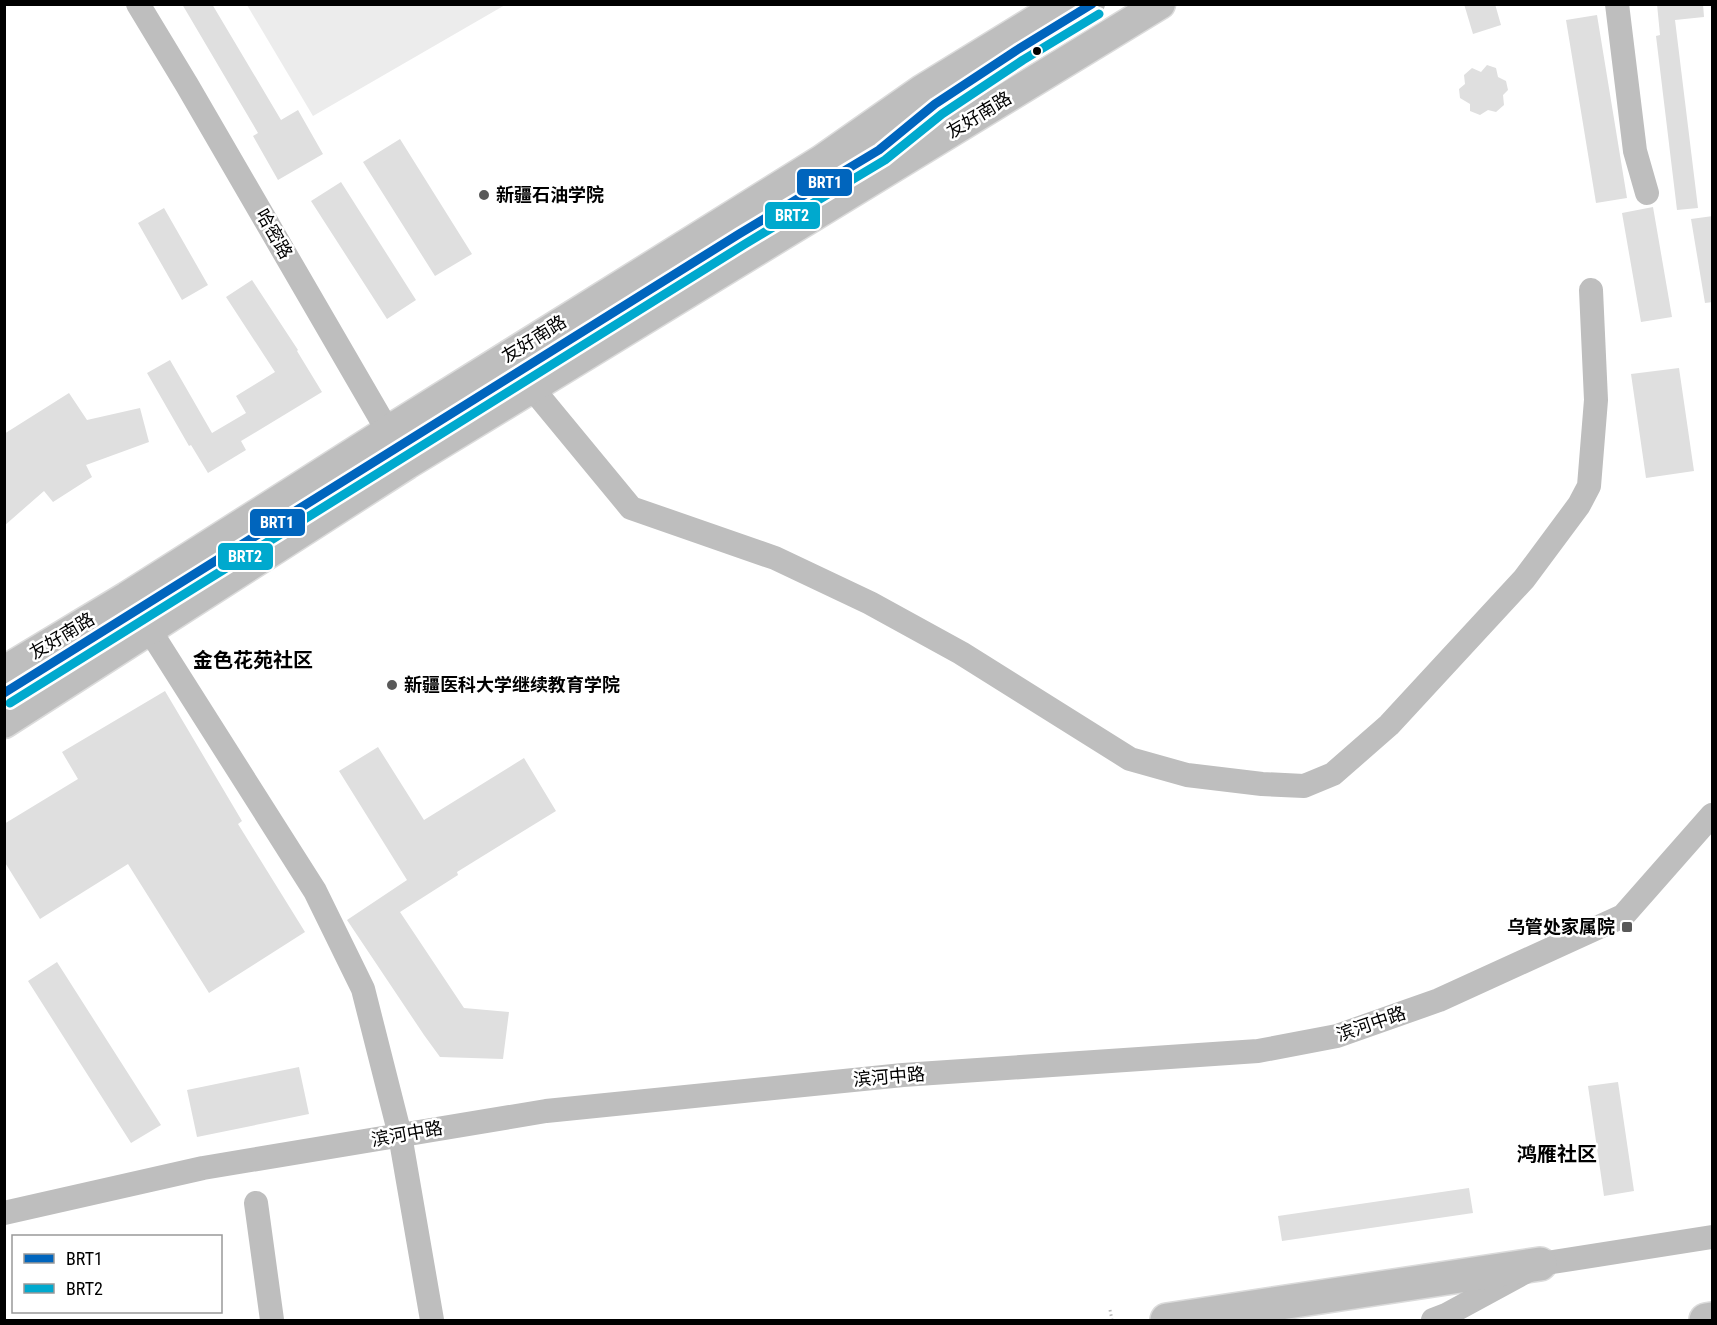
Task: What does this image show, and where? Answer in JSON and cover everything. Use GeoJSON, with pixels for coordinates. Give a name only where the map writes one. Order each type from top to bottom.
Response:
{"type":"FeatureCollection","features":[{"type":"Feature","properties":{"kind":"highway"},"geometry":{"type":"LineString","coordinates":[[1167,1320],[1539,1264]]}},
{"type":"Feature","properties":{"kind":"highway"},"geometry":{"type":"LineString","coordinates":[[1706,1320],[1713,1319]]}},
{"type":"Feature","properties":{"kind":"main road","name":"友好南路"},"geometry":{"type":"LineString","coordinates":[[4,723],[138,612],[398,448],[922,90],[1062,4]]}},
{"type":"Feature","properties":{"kind":"main road","name":"友好南路"},"geometry":{"type":"LineString","coordinates":[[398,448],[532,388],[1160,4]]}},
{"type":"Feature","properties":{"kind":"main road","name":"友好南路"},"geometry":{"type":"LineString","coordinates":[[4,671],[138,612]]}},
{"type":"Feature","properties":{"kind":"street","name":"哈密路"},"geometry":{"type":"LineString","coordinates":[[138,4],[398,448]]}},
{"type":"Feature","properties":{"kind":"street"},"geometry":{"type":"LineString","coordinates":[[398,448],[739,234],[879,150],[935,104],[1093,4]]}},
{"type":"Feature","properties":{"kind":"street"},"geometry":{"type":"LineString","coordinates":[[1617,4],[1635,151],[1647,193]]}},
{"type":"Feature","properties":{"kind":"street"},"geometry":{"type":"LineString","coordinates":[[532,388],[631,508],[775,558],[870,603],[961,653],[1130,759],[1187,775],[1262,784],[1304,786],[1333,774],[1389,725],[1524,579],[1579,505],[1589,486],[1596,400],[1591,290]]}},
{"type":"Feature","properties":{"kind":"street"},"geometry":{"type":"LineString","coordinates":[[4,693],[138,612],[315,891],[363,989],[400,1136],[432,1320]]}},
{"type":"Feature","properties":{"kind":"street","name":"滨河中路"},"geometry":{"type":"LineString","coordinates":[[4,1213],[203,1168],[546,1111],[903,1075],[1258,1051],[1337,1036],[1439,1000],[1623,916],[1713,814]]}},
{"type":"Feature","properties":{"kind":"street"},"geometry":{"type":"LineString","coordinates":[[256,1203],[272,1320]]}},
{"type":"Feature","properties":{"kind":"street"},"geometry":{"type":"LineString","coordinates":[[1432,1320],[1446,1315],[1539,1264],[1713,1237]]}},
{"type":"Feature","properties":{"kind":"path"},"geometry":{"type":"LineString","coordinates":[[1110,1310],[1112,1320]]}},
{"type":"Feature","properties":{"kind":"shaded area"},"geometry":{"type":"Polygon","coordinates":[[[247,5],[505,5],[313,116],[247,5]]]}},
{"type":"Feature","properties":{"kind":"building"},"geometry":{"type":"Polygon","coordinates":[[[182,4],[212,4],[281,120],[298,110],[323,154],[278,180],[253,136],[258,133],[182,4]]]}},
{"type":"Feature","properties":{"kind":"building"},"geometry":{"type":"Polygon","coordinates":[[[1464,4],[1495,4],[1501,25],[1473,34],[1464,4]]]}},
{"type":"Feature","properties":{"kind":"building"},"geometry":{"type":"Polygon","coordinates":[[[1657,4],[1703,4],[1704,17],[1675,20],[1698,208],[1677,210],[1656,36],[1660,35],[1657,4]]]}},
{"type":"Feature","properties":{"kind":"building"},"geometry":{"type":"Polygon","coordinates":[[[1597,15],[1627,198],[1596,203],[1566,20],[1597,15]]]}},
{"type":"Feature","properties":{"kind":"building"},"geometry":{"type":"Polygon","coordinates":[[[1487,65],[1496,68],[1498,77],[1506,81],[1508,90],[1503,95],[1504,105],[1496,112],[1488,110],[1480,115],[1470,111],[1470,104],[1460,98],[1459,89],[1465,84],[1464,75],[1472,68],[1481,72],[1487,65]]]}},
{"type":"Feature","properties":{"kind":"building"},"geometry":{"type":"Polygon","coordinates":[[[400,139],[472,254],[435,276],[363,162],[400,139]]]}},
{"type":"Feature","properties":{"kind":"building"},"geometry":{"type":"Polygon","coordinates":[[[341,182],[416,300],[387,319],[311,201],[341,182]]]}},
{"type":"Feature","properties":{"kind":"building"},"geometry":{"type":"Polygon","coordinates":[[[1653,207],[1672,317],[1641,322],[1622,213],[1653,207]]]}},
{"type":"Feature","properties":{"kind":"building"},"geometry":{"type":"Polygon","coordinates":[[[164,208],[208,285],[182,300],[138,223],[164,208]]]}},
{"type":"Feature","properties":{"kind":"building"},"geometry":{"type":"Polygon","coordinates":[[[1713,216],[1713,302],[1705,303],[1691,219],[1713,216]]]}},
{"type":"Feature","properties":{"kind":"building"},"geometry":{"type":"Polygon","coordinates":[[[252,280],[298,350],[322,392],[241,441],[246,450],[208,473],[191,445],[189,446],[147,373],[170,360],[212,433],[246,413],[236,396],[275,372],[226,297],[252,280]]]}},
{"type":"Feature","properties":{"kind":"building"},"geometry":{"type":"Polygon","coordinates":[[[1679,368],[1694,471],[1646,478],[1631,374],[1679,368]]]}},
{"type":"Feature","properties":{"kind":"building"},"geometry":{"type":"Polygon","coordinates":[[[69,393],[87,420],[140,408],[149,442],[86,465],[92,477],[53,502],[44,491],[4,526],[4,434],[69,393]]]}},
{"type":"Feature","properties":{"kind":"building"},"geometry":{"type":"Polygon","coordinates":[[[165,691],[242,821],[238,824],[305,932],[209,993],[128,864],[40,919],[4,861],[4,824],[78,779],[62,752],[165,691]]]}},
{"type":"Feature","properties":{"kind":"building"},"geometry":{"type":"Polygon","coordinates":[[[378,747],[424,820],[524,758],[556,811],[457,872],[458,875],[400,912],[464,1008],[509,1012],[503,1059],[440,1057],[347,920],[407,880],[339,771],[378,747]]]}},
{"type":"Feature","properties":{"kind":"building"},"geometry":{"type":"Polygon","coordinates":[[[57,962],[161,1125],[131,1143],[28,981],[57,962]]]}},
{"type":"Feature","properties":{"kind":"building"},"geometry":{"type":"Polygon","coordinates":[[[299,1067],[309,1114],[197,1137],[187,1090],[299,1067]]]}},
{"type":"Feature","properties":{"kind":"building"},"geometry":{"type":"Polygon","coordinates":[[[1618,1082],[1634,1191],[1604,1196],[1588,1086],[1618,1082]]]}},
{"type":"Feature","properties":{"kind":"building"},"geometry":{"type":"Polygon","coordinates":[[[1469,1188],[1473,1213],[1282,1241],[1278,1216],[1469,1188]]]}},
{"type":"Feature","properties":{"kind":"transit line","name":"BRT1"},"geometry":{"type":"LineString","coordinates":[[4,693],[739,234],[879,150],[935,104],[1092,4]]}},
{"type":"Feature","properties":{"kind":"transit line","name":"BRT2"},"geometry":{"type":"LineString","coordinates":[[10,703],[745,244],[885,160],[942,114],[1023,60],[1099,14]]}},
{"type":"Feature","properties":{"kind":"place","name":"新疆石油学院"},"geometry":{"type":"Point","coordinates":[484,195]}},
{"type":"Feature","properties":{"kind":"place","name":"新疆医科大学继续教育学院"},"geometry":{"type":"Point","coordinates":[392,685]}},
{"type":"Feature","properties":{"kind":"place","name":"乌管处家属院"},"geometry":{"type":"Point","coordinates":[1627,927]}},
{"type":"Feature","properties":{"kind":"district","name":"金色花苑社区"},"geometry":{"type":"Point","coordinates":[253,660]}},
{"type":"Feature","properties":{"kind":"district","name":"鸿雁社区"},"geometry":{"type":"Point","coordinates":[1557,1154]}}]}
